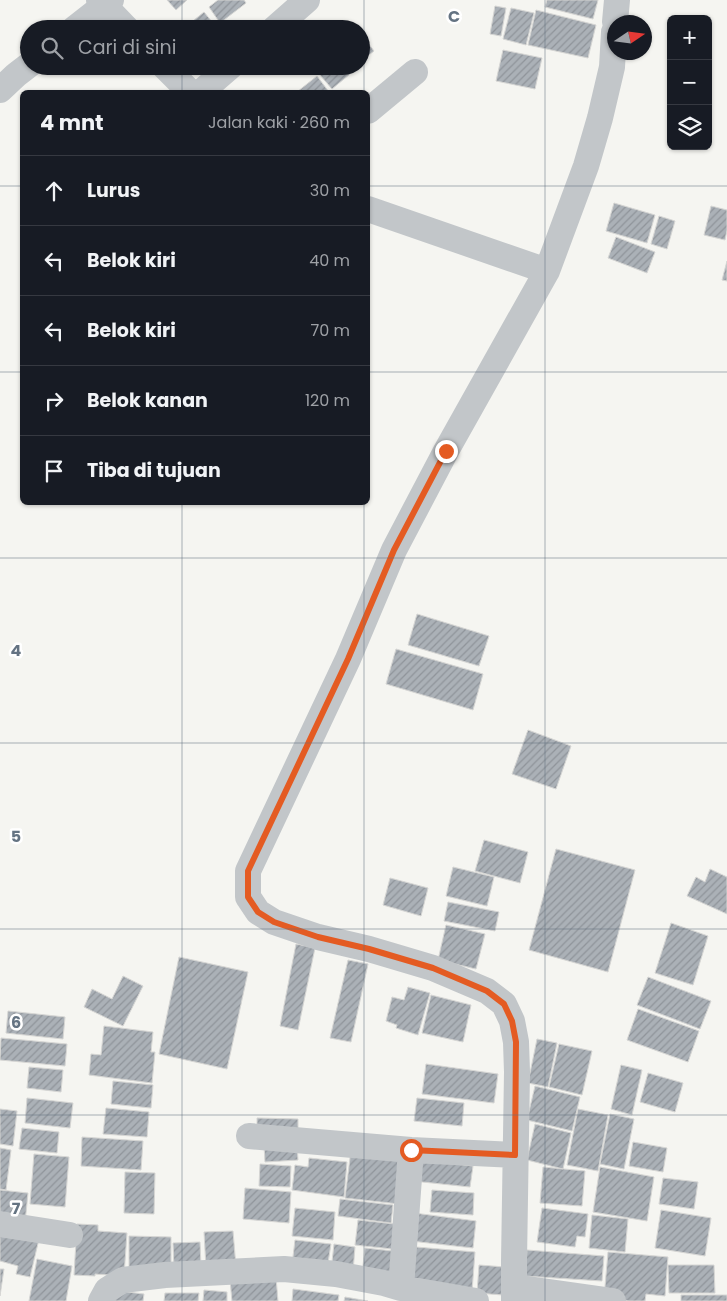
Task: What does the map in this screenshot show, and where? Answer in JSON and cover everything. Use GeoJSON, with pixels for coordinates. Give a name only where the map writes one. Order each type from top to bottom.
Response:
{"type":"FeatureCollection","features":[{"type":"Feature","properties":{"kind":"street"},"geometry":{"type":"LineString","coordinates":[[284,20],[306,0]]}},
{"type":"Feature","properties":{"kind":"street"},"geometry":{"type":"LineString","coordinates":[[616,15],[617,0]]}},
{"type":"Feature","properties":{"kind":"street"},"geometry":{"type":"LineString","coordinates":[[84,20],[105,2],[120,20]]}},
{"type":"Feature","properties":{"kind":"street"},"geometry":{"type":"LineString","coordinates":[[612,60],[600,118],[586,166],[547,271],[446,451],[394,550],[348,659],[248,871],[248,897],[258,912],[274,922],[318,937],[369,949],[433,968],[487,991],[504,1004],[512,1021],[516,1042],[514,1294],[613,1301]]}},
{"type":"Feature","properties":{"kind":"street"},"geometry":{"type":"LineString","coordinates":[[370,109],[415,72]]}},
{"type":"Feature","properties":{"kind":"street"},"geometry":{"type":"LineString","coordinates":[[173,75],[188,90]]}},
{"type":"Feature","properties":{"kind":"street"},"geometry":{"type":"LineString","coordinates":[[203,90],[221,75]]}},
{"type":"Feature","properties":{"kind":"street"},"geometry":{"type":"LineString","coordinates":[[370,210],[547,271]]}},
{"type":"Feature","properties":{"kind":"street"},"geometry":{"type":"LineString","coordinates":[[249,1136],[411,1150],[515,1155]]}},
{"type":"Feature","properties":{"kind":"street"},"geometry":{"type":"LineString","coordinates":[[402,1288],[411,1150]]}},
{"type":"Feature","properties":{"kind":"street"},"geometry":{"type":"LineString","coordinates":[[0,1224],[70,1235]]}},
{"type":"Feature","properties":{"kind":"street"},"geometry":{"type":"LineString","coordinates":[[101,1301],[107,1290],[123,1280],[165,1275],[284,1269],[336,1274],[476,1301]]}},
{"type":"Feature","properties":{"kind":"building"},"geometry":{"type":"Polygon","coordinates":[[[167,0],[187,0],[176,10],[167,0]]]}},
{"type":"Feature","properties":{"kind":"building"},"geometry":{"type":"Polygon","coordinates":[[[218,0],[244,0],[246,3],[224,20],[218,20],[209,7],[218,0]]]}},
{"type":"Feature","properties":{"kind":"building"},"geometry":{"type":"Polygon","coordinates":[[[547,0],[598,0],[593,19],[545,7],[547,0]]]}},
{"type":"Feature","properties":{"kind":"building"},"geometry":{"type":"Polygon","coordinates":[[[495,6],[506,8],[501,36],[490,34],[495,6]]]}},
{"type":"Feature","properties":{"kind":"building"},"geometry":{"type":"Polygon","coordinates":[[[511,8],[534,13],[526,45],[503,39],[511,8]]]}},
{"type":"Feature","properties":{"kind":"building"},"geometry":{"type":"Polygon","coordinates":[[[536,10],[596,25],[588,58],[528,45],[536,10]]]}},
{"type":"Feature","properties":{"kind":"building"},"geometry":{"type":"Polygon","coordinates":[[[204,12],[210,20],[194,20],[204,12]]]}},
{"type":"Feature","properties":{"kind":"building"},"geometry":{"type":"Polygon","coordinates":[[[370,46],[374,51],[370,54],[370,46]]]}},
{"type":"Feature","properties":{"kind":"building"},"geometry":{"type":"Polygon","coordinates":[[[503,50],[542,58],[535,89],[496,81],[503,50]]]}},
{"type":"Feature","properties":{"kind":"building"},"geometry":{"type":"Polygon","coordinates":[[[320,75],[349,75],[332,89],[320,75]]]}},
{"type":"Feature","properties":{"kind":"building"},"geometry":{"type":"Polygon","coordinates":[[[317,76],[328,90],[300,90],[317,76]]]}},
{"type":"Feature","properties":{"kind":"building"},"geometry":{"type":"Polygon","coordinates":[[[614,203],[655,215],[647,243],[606,231],[614,203]]]}},
{"type":"Feature","properties":{"kind":"building"},"geometry":{"type":"Polygon","coordinates":[[[711,206],[727,210],[725,240],[704,235],[711,206]]]}},
{"type":"Feature","properties":{"kind":"building"},"geometry":{"type":"Polygon","coordinates":[[[659,216],[675,221],[667,249],[651,244],[659,216]]]}},
{"type":"Feature","properties":{"kind":"building"},"geometry":{"type":"Polygon","coordinates":[[[616,237],[655,252],[647,273],[608,258],[616,237]]]}},
{"type":"Feature","properties":{"kind":"building"},"geometry":{"type":"Polygon","coordinates":[[[727,261],[727,281],[722,280],[727,261]]]}},
{"type":"Feature","properties":{"kind":"building"},"geometry":{"type":"Polygon","coordinates":[[[417,614],[489,636],[479,666],[408,645],[417,614]]]}},
{"type":"Feature","properties":{"kind":"building"},"geometry":{"type":"Polygon","coordinates":[[[396,649],[483,674],[473,710],[386,684],[396,649]]]}},
{"type":"Feature","properties":{"kind":"building"},"geometry":{"type":"Polygon","coordinates":[[[528,730],[571,746],[556,789],[512,774],[528,730]]]}},
{"type":"Feature","properties":{"kind":"building"},"geometry":{"type":"Polygon","coordinates":[[[484,840],[528,852],[520,883],[475,871],[484,840]]]}},
{"type":"Feature","properties":{"kind":"building"},"geometry":{"type":"Polygon","coordinates":[[[556,849],[635,870],[608,972],[529,950],[556,849]]]}},
{"type":"Feature","properties":{"kind":"building"},"geometry":{"type":"Polygon","coordinates":[[[453,867],[494,877],[487,906],[446,896],[453,867]]]}},
{"type":"Feature","properties":{"kind":"building"},"geometry":{"type":"Polygon","coordinates":[[[710,869],[727,877],[727,914],[687,896],[696,877],[705,882],[710,869]]]}},
{"type":"Feature","properties":{"kind":"building"},"geometry":{"type":"Polygon","coordinates":[[[390,878],[428,888],[421,916],[383,905],[390,878]]]}},
{"type":"Feature","properties":{"kind":"building"},"geometry":{"type":"Polygon","coordinates":[[[448,902],[499,912],[495,931],[444,921],[448,902]]]}},
{"type":"Feature","properties":{"kind":"building"},"geometry":{"type":"Polygon","coordinates":[[[671,923],[708,936],[693,985],[655,973],[671,923]]]}},
{"type":"Feature","properties":{"kind":"building"},"geometry":{"type":"Polygon","coordinates":[[[446,925],[485,934],[476,969],[438,960],[446,925]]]}},
{"type":"Feature","properties":{"kind":"building"},"geometry":{"type":"Polygon","coordinates":[[[296,944],[315,948],[298,1030],[280,1026],[296,944]]]}},
{"type":"Feature","properties":{"kind":"building"},"geometry":{"type":"Polygon","coordinates":[[[179,957],[248,972],[227,1069],[159,1054],[179,957]]]}},
{"type":"Feature","properties":{"kind":"building"},"geometry":{"type":"Polygon","coordinates":[[[348,960],[368,964],[351,1042],[330,1038],[348,960]]]}},
{"type":"Feature","properties":{"kind":"building"},"geometry":{"type":"Polygon","coordinates":[[[123,976],[143,986],[123,1026],[84,1007],[92,989],[112,999],[123,976]]]}},
{"type":"Feature","properties":{"kind":"building"},"geometry":{"type":"Polygon","coordinates":[[[648,977],[711,1001],[700,1029],[637,1005],[648,977]]]}},
{"type":"Feature","properties":{"kind":"building"},"geometry":{"type":"Polygon","coordinates":[[[408,987],[430,993],[418,1035],[396,1028],[397,1025],[386,1021],[392,997],[404,1000],[408,987]]]}},
{"type":"Feature","properties":{"kind":"building"},"geometry":{"type":"Polygon","coordinates":[[[431,995],[471,1005],[463,1042],[422,1033],[431,995]]]}},
{"type":"Feature","properties":{"kind":"building"},"geometry":{"type":"Polygon","coordinates":[[[638,1009],[699,1031],[688,1062],[627,1040],[638,1009]]]}},
{"type":"Feature","properties":{"kind":"building"},"geometry":{"type":"Polygon","coordinates":[[[8,1011],[65,1017],[63,1039],[6,1033],[8,1011]]]}},
{"type":"Feature","properties":{"kind":"building"},"geometry":{"type":"Polygon","coordinates":[[[104,1026],[153,1032],[151,1052],[155,1052],[152,1083],[89,1075],[91,1054],[101,1055],[104,1026]]]}},
{"type":"Feature","properties":{"kind":"building"},"geometry":{"type":"Polygon","coordinates":[[[1,1038],[67,1044],[65,1066],[0,1060],[1,1038]]]}},
{"type":"Feature","properties":{"kind":"building"},"geometry":{"type":"Polygon","coordinates":[[[537,1039],[557,1043],[548,1087],[528,1083],[537,1039]]]}},
{"type":"Feature","properties":{"kind":"building"},"geometry":{"type":"Polygon","coordinates":[[[559,1044],[592,1051],[582,1095],[549,1087],[559,1044]]]}},
{"type":"Feature","properties":{"kind":"building"},"geometry":{"type":"Polygon","coordinates":[[[426,1064],[498,1074],[494,1103],[422,1094],[426,1064]]]}},
{"type":"Feature","properties":{"kind":"building"},"geometry":{"type":"Polygon","coordinates":[[[621,1065],[642,1070],[632,1115],[611,1109],[621,1065]]]}},
{"type":"Feature","properties":{"kind":"building"},"geometry":{"type":"Polygon","coordinates":[[[29,1067],[63,1070],[61,1092],[27,1088],[29,1067]]]}},
{"type":"Feature","properties":{"kind":"building"},"geometry":{"type":"Polygon","coordinates":[[[648,1073],[683,1083],[675,1112],[640,1102],[648,1073]]]}},
{"type":"Feature","properties":{"kind":"building"},"geometry":{"type":"Polygon","coordinates":[[[113,1081],[153,1085],[151,1108],[111,1104],[113,1081]]]}},
{"type":"Feature","properties":{"kind":"building"},"geometry":{"type":"Polygon","coordinates":[[[535,1086],[580,1097],[572,1131],[527,1120],[535,1086]]]}},
{"type":"Feature","properties":{"kind":"building"},"geometry":{"type":"Polygon","coordinates":[[[27,1098],[73,1103],[70,1128],[25,1123],[27,1098]]]}},
{"type":"Feature","properties":{"kind":"building"},"geometry":{"type":"Polygon","coordinates":[[[417,1098],[464,1103],[462,1126],[414,1121],[417,1098]]]}},
{"type":"Feature","properties":{"kind":"building"},"geometry":{"type":"Polygon","coordinates":[[[106,1108],[149,1112],[147,1137],[103,1134],[106,1108]]]}},
{"type":"Feature","properties":{"kind":"building"},"geometry":{"type":"Polygon","coordinates":[[[0,1109],[17,1111],[13,1146],[0,1144],[0,1109]]]}},
{"type":"Feature","properties":{"kind":"building"},"geometry":{"type":"Polygon","coordinates":[[[578,1109],[608,1115],[598,1171],[567,1165],[578,1109]]]}},
{"type":"Feature","properties":{"kind":"building"},"geometry":{"type":"Polygon","coordinates":[[[610,1114],[634,1119],[624,1169],[600,1164],[610,1114]]]}},
{"type":"Feature","properties":{"kind":"building"},"geometry":{"type":"Polygon","coordinates":[[[257,1118],[298,1119],[298,1137],[257,1135],[257,1118]]]}},
{"type":"Feature","properties":{"kind":"building"},"geometry":{"type":"Polygon","coordinates":[[[535,1124],[571,1133],[563,1169],[527,1160],[535,1124]]]}},
{"type":"Feature","properties":{"kind":"building"},"geometry":{"type":"Polygon","coordinates":[[[22,1128],[59,1132],[57,1153],[19,1149],[22,1128]]]}},
{"type":"Feature","properties":{"kind":"building"},"geometry":{"type":"Polygon","coordinates":[[[82,1137],[143,1141],[141,1170],[81,1166],[82,1137]]]}},
{"type":"Feature","properties":{"kind":"building"},"geometry":{"type":"Polygon","coordinates":[[[633,1142],[667,1148],[663,1172],[629,1166],[633,1142]]]}},
{"type":"Feature","properties":{"kind":"building"},"geometry":{"type":"Polygon","coordinates":[[[297,1145],[298,1160],[265,1162],[264,1146],[297,1145]]]}},
{"type":"Feature","properties":{"kind":"building"},"geometry":{"type":"Polygon","coordinates":[[[0,1148],[11,1150],[6,1190],[0,1189],[0,1148]]]}},
{"type":"Feature","properties":{"kind":"building"},"geometry":{"type":"Polygon","coordinates":[[[351,1150],[404,1157],[399,1204],[345,1198],[351,1150]]]}},
{"type":"Feature","properties":{"kind":"building"},"geometry":{"type":"Polygon","coordinates":[[[34,1154],[69,1157],[65,1207],[30,1204],[34,1154]]]}},
{"type":"Feature","properties":{"kind":"building"},"geometry":{"type":"Polygon","coordinates":[[[309,1158],[347,1162],[344,1197],[292,1190],[295,1165],[308,1167],[309,1158]]]}},
{"type":"Feature","properties":{"kind":"building"},"geometry":{"type":"Polygon","coordinates":[[[416,1160],[473,1166],[470,1187],[413,1181],[416,1160]]]}},
{"type":"Feature","properties":{"kind":"building"},"geometry":{"type":"Polygon","coordinates":[[[260,1164],[291,1166],[290,1187],[259,1186],[260,1164]]]}},
{"type":"Feature","properties":{"kind":"building"},"geometry":{"type":"Polygon","coordinates":[[[543,1167],[585,1171],[582,1206],[540,1203],[543,1167]]]}},
{"type":"Feature","properties":{"kind":"building"},"geometry":{"type":"Polygon","coordinates":[[[600,1167],[654,1177],[647,1221],[593,1212],[600,1167]]]}},
{"type":"Feature","properties":{"kind":"building"},"geometry":{"type":"Polygon","coordinates":[[[125,1172],[155,1173],[154,1214],[124,1213],[125,1172]]]}},
{"type":"Feature","properties":{"kind":"building"},"geometry":{"type":"Polygon","coordinates":[[[663,1178],[698,1182],[694,1209],[659,1204],[663,1178]]]}},
{"type":"Feature","properties":{"kind":"building"},"geometry":{"type":"Polygon","coordinates":[[[245,1188],[291,1192],[289,1223],[243,1219],[245,1188]]]}},
{"type":"Feature","properties":{"kind":"building"},"geometry":{"type":"Polygon","coordinates":[[[0,1190],[28,1193],[25,1223],[0,1221],[0,1190]]]}},
{"type":"Feature","properties":{"kind":"building"},"geometry":{"type":"Polygon","coordinates":[[[432,1190],[474,1193],[473,1215],[430,1212],[432,1190]]]}},
{"type":"Feature","properties":{"kind":"building"},"geometry":{"type":"Polygon","coordinates":[[[340,1199],[393,1205],[391,1223],[338,1216],[340,1199]]]}},
{"type":"Feature","properties":{"kind":"building"},"geometry":{"type":"Polygon","coordinates":[[[295,1208],[335,1212],[333,1240],[292,1236],[295,1208]]]}},
{"type":"Feature","properties":{"kind":"building"},"geometry":{"type":"Polygon","coordinates":[[[542,1208],[588,1214],[585,1237],[577,1236],[575,1247],[537,1242],[542,1208]]]}},
{"type":"Feature","properties":{"kind":"building"},"geometry":{"type":"Polygon","coordinates":[[[661,1210],[711,1218],[705,1256],[655,1248],[661,1210]]]}},
{"type":"Feature","properties":{"kind":"building"},"geometry":{"type":"Polygon","coordinates":[[[414,1213],[476,1221],[473,1248],[411,1241],[414,1213]]]}},
{"type":"Feature","properties":{"kind":"building"},"geometry":{"type":"Polygon","coordinates":[[[592,1215],[628,1219],[625,1252],[589,1248],[592,1215]]]}},
{"type":"Feature","properties":{"kind":"building"},"geometry":{"type":"Polygon","coordinates":[[[358,1220],[395,1224],[392,1249],[355,1245],[358,1220]]]}},
{"type":"Feature","properties":{"kind":"building"},"geometry":{"type":"Polygon","coordinates":[[[77,1224],[98,1225],[98,1231],[127,1233],[124,1276],[74,1275],[77,1224]]]}},
{"type":"Feature","properties":{"kind":"building"},"geometry":{"type":"Polygon","coordinates":[[[0,1226],[40,1235],[30,1277],[16,1274],[18,1266],[0,1261],[0,1226]]]}},
{"type":"Feature","properties":{"kind":"building"},"geometry":{"type":"Polygon","coordinates":[[[233,1231],[236,1267],[206,1268],[204,1232],[233,1231]]]}},
{"type":"Feature","properties":{"kind":"building"},"geometry":{"type":"Polygon","coordinates":[[[129,1236],[171,1237],[171,1272],[129,1271],[129,1236]]]}},
{"type":"Feature","properties":{"kind":"building"},"geometry":{"type":"Polygon","coordinates":[[[295,1240],[331,1244],[327,1269],[292,1265],[295,1240]]]}},
{"type":"Feature","properties":{"kind":"building"},"geometry":{"type":"Polygon","coordinates":[[[200,1242],[201,1267],[174,1268],[173,1243],[200,1242]]]}},
{"type":"Feature","properties":{"kind":"building"},"geometry":{"type":"Polygon","coordinates":[[[334,1244],[355,1247],[353,1272],[331,1271],[334,1244]]]}},
{"type":"Feature","properties":{"kind":"building"},"geometry":{"type":"Polygon","coordinates":[[[416,1247],[475,1252],[472,1292],[412,1287],[416,1247]]]}},
{"type":"Feature","properties":{"kind":"building"},"geometry":{"type":"Polygon","coordinates":[[[365,1248],[402,1252],[398,1279],[362,1274],[365,1248]]]}},
{"type":"Feature","properties":{"kind":"building"},"geometry":{"type":"Polygon","coordinates":[[[527,1250],[604,1256],[602,1281],[525,1276],[527,1250]]]}},
{"type":"Feature","properties":{"kind":"building"},"geometry":{"type":"Polygon","coordinates":[[[608,1252],[668,1257],[665,1296],[646,1294],[645,1301],[604,1298],[608,1252]]]}},
{"type":"Feature","properties":{"kind":"building"},"geometry":{"type":"Polygon","coordinates":[[[37,1259],[72,1266],[66,1301],[29,1301],[37,1259]]]}},
{"type":"Feature","properties":{"kind":"building"},"geometry":{"type":"Polygon","coordinates":[[[479,1265],[505,1267],[503,1295],[477,1293],[479,1265]]]}},
{"type":"Feature","properties":{"kind":"building"},"geometry":{"type":"Polygon","coordinates":[[[668,1265],[714,1265],[715,1293],[669,1293],[668,1265]]]}},
{"type":"Feature","properties":{"kind":"building"},"geometry":{"type":"Polygon","coordinates":[[[0,1269],[4,1269],[0,1296],[0,1269]]]}},
{"type":"Feature","properties":{"kind":"building"},"geometry":{"type":"Polygon","coordinates":[[[276,1277],[278,1301],[232,1301],[230,1280],[276,1277]]]}},
{"type":"Feature","properties":{"kind":"building"},"geometry":{"type":"Polygon","coordinates":[[[293,1289],[339,1295],[338,1301],[292,1301],[293,1289]]]}},
{"type":"Feature","properties":{"kind":"building"},"geometry":{"type":"Polygon","coordinates":[[[111,1290],[144,1294],[143,1301],[110,1301],[111,1290]]]}},
{"type":"Feature","properties":{"kind":"building"},"geometry":{"type":"Polygon","coordinates":[[[204,1290],[227,1292],[227,1301],[203,1301],[204,1290]]]}},
{"type":"Feature","properties":{"kind":"building"},"geometry":{"type":"Polygon","coordinates":[[[165,1293],[199,1293],[198,1301],[164,1301],[165,1293]]]}},
{"type":"Feature","properties":{"kind":"building"},"geometry":{"type":"Polygon","coordinates":[[[681,1295],[727,1295],[727,1301],[681,1301],[681,1295]]]}},
{"type":"Feature","properties":{"kind":"building"},"geometry":{"type":"Polygon","coordinates":[[[345,1297],[368,1301],[344,1301],[345,1297]]]}},
{"type":"Feature","properties":{"kind":"route"},"geometry":{"type":"LineString","coordinates":[[411,1150],[515,1155],[516,1042],[512,1021],[504,1004],[487,991],[433,968],[369,949],[318,937],[274,922],[258,912],[248,897],[248,871],[348,659],[394,550],[446,451]]}}]}
